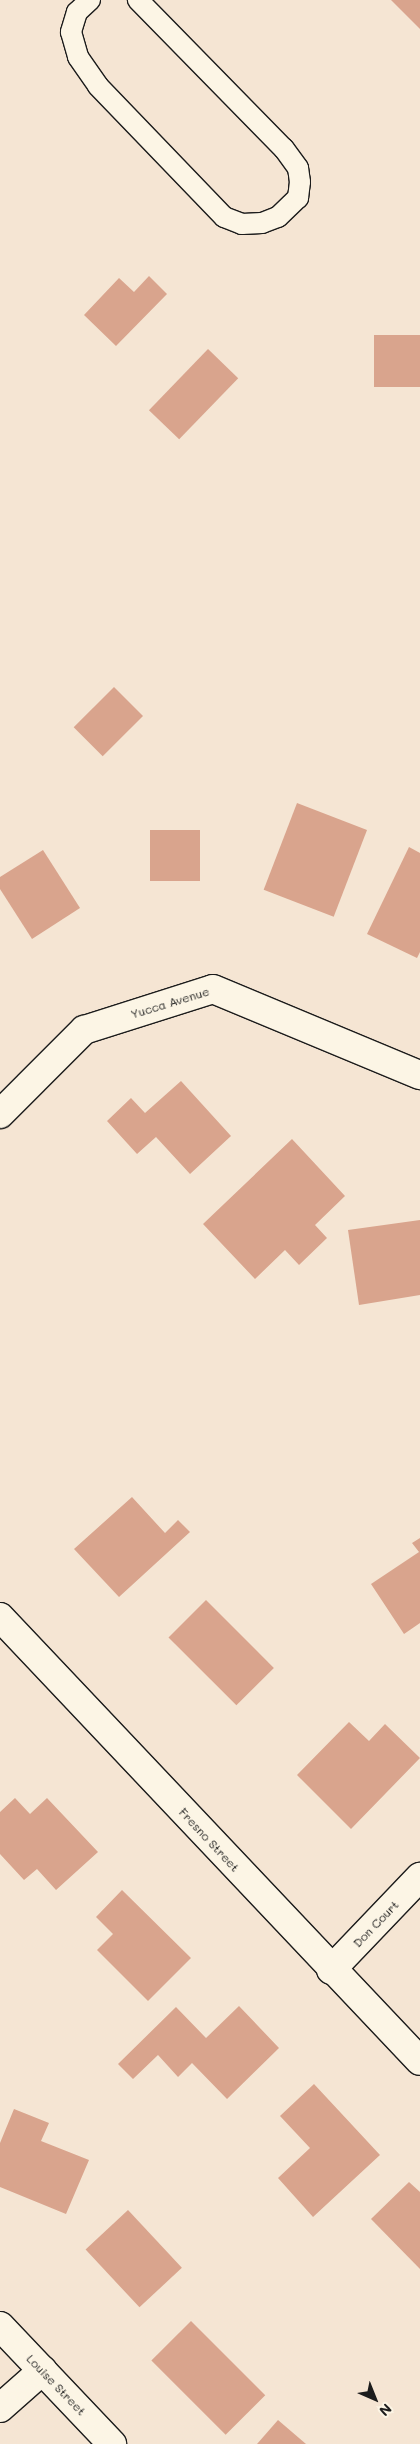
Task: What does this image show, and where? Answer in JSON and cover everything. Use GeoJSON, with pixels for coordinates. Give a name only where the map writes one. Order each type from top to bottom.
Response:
{"type":"FeatureCollection","features":[{"type":"Feature","properties":{"kind":"street","name":"Yucca Avenue"},"geometry":{"type":"LineString","coordinates":[[0,1114],[84,1030],[213,989],[420,1075]]}},
{"type":"Feature","properties":{"kind":"street","name":"Fresno Street"},"geometry":{"type":"LineString","coordinates":[[0,1617],[331,1970],[420,2061]]}},
{"type":"Feature","properties":{"kind":"street","name":"Don Court"},"geometry":{"type":"LineString","coordinates":[[331,1970],[420,1877]]}},
{"type":"Feature","properties":{"kind":"street","name":"Louise Street"},"geometry":{"type":"LineString","coordinates":[[0,2326],[112,2444]]}},
{"type":"Feature","properties":{"kind":"street"},"geometry":{"type":"LineString","coordinates":[[0,2408],[42,2370]]}},
{"type":"Feature","properties":{"kind":"lane"},"geometry":{"type":"LineString","coordinates":[[90,0],[77,12],[71,32],[78,57],[98,86],[224,218],[242,224],[262,223],[278,217],[298,198],[300,182],[298,168],[138,0]]}},
{"type":"Feature","properties":{"kind":"building"},"geometry":{"type":"Polygon","coordinates":[[[391,0],[420,0],[420,29],[391,0]]]}},
{"type":"Feature","properties":{"kind":"building"},"geometry":{"type":"Polygon","coordinates":[[[149,276],[167,294],[116,346],[84,315],[119,278],[134,292],[149,276]]]}},
{"type":"Feature","properties":{"kind":"building"},"geometry":{"type":"Polygon","coordinates":[[[374,335],[420,335],[420,387],[374,387],[374,335]]]}},
{"type":"Feature","properties":{"kind":"building"},"geometry":{"type":"Polygon","coordinates":[[[208,349],[238,378],[179,439],[149,410],[208,349]]]}},
{"type":"Feature","properties":{"kind":"building"},"geometry":{"type":"Polygon","coordinates":[[[114,687],[143,716],[103,756],[74,727],[114,687]]]}},
{"type":"Feature","properties":{"kind":"building"},"geometry":{"type":"Polygon","coordinates":[[[297,803],[367,830],[334,917],[264,890],[297,803]]]}},
{"type":"Feature","properties":{"kind":"building"},"geometry":{"type":"Polygon","coordinates":[[[150,830],[200,830],[200,881],[150,881],[150,830]]]}},
{"type":"Feature","properties":{"kind":"building"},"geometry":{"type":"Polygon","coordinates":[[[409,847],[420,853],[420,952],[417,958],[367,934],[409,847]]]}},
{"type":"Feature","properties":{"kind":"building"},"geometry":{"type":"Polygon","coordinates":[[[43,850],[80,908],[32,939],[0,889],[0,877],[43,850]]]}},
{"type":"Feature","properties":{"kind":"building"},"geometry":{"type":"Polygon","coordinates":[[[181,1081],[231,1136],[190,1174],[156,1137],[137,1154],[107,1121],[131,1098],[145,1113],[181,1081]]]}},
{"type":"Feature","properties":{"kind":"building"},"geometry":{"type":"Polygon","coordinates":[[[292,1139],[345,1196],[315,1225],[327,1238],[299,1265],[285,1250],[255,1279],[203,1224],[292,1139]]]}},
{"type":"Feature","properties":{"kind":"building"},"geometry":{"type":"Polygon","coordinates":[[[420,1220],[420,1295],[359,1305],[348,1230],[420,1220]]]}},
{"type":"Feature","properties":{"kind":"building"},"geometry":{"type":"Polygon","coordinates":[[[132,1497],[165,1533],[178,1520],[190,1532],[119,1597],[74,1549],[132,1497]]]}},
{"type":"Feature","properties":{"kind":"building"},"geometry":{"type":"Polygon","coordinates":[[[420,1538],[420,1623],[404,1634],[371,1584],[419,1552],[412,1543],[420,1538]]]}},
{"type":"Feature","properties":{"kind":"building"},"geometry":{"type":"Polygon","coordinates":[[[206,1600],[274,1668],[236,1705],[169,1637],[206,1600]]]}},
{"type":"Feature","properties":{"kind":"building"},"geometry":{"type":"Polygon","coordinates":[[[349,1722],[369,1741],[385,1724],[420,1758],[351,1829],[297,1775],[349,1722]]]}},
{"type":"Feature","properties":{"kind":"building"},"geometry":{"type":"Polygon","coordinates":[[[15,1798],[30,1814],[47,1798],[98,1852],[56,1890],[37,1869],[24,1880],[0,1854],[0,1812],[15,1798]]]}},
{"type":"Feature","properties":{"kind":"building"},"geometry":{"type":"Polygon","coordinates":[[[122,1890],[191,1958],[148,2001],[97,1950],[113,1934],[96,1917],[122,1890]]]}},
{"type":"Feature","properties":{"kind":"building"},"geometry":{"type":"Polygon","coordinates":[[[239,2006],[279,2048],[227,2099],[192,2063],[178,2077],[158,2055],[133,2079],[118,2064],[176,2007],[206,2038],[239,2006]]]}},
{"type":"Feature","properties":{"kind":"building"},"geometry":{"type":"Polygon","coordinates":[[[314,2084],[380,2155],[313,2217],[278,2178],[310,2148],[280,2116],[314,2084]]]}},
{"type":"Feature","properties":{"kind":"building"},"geometry":{"type":"Polygon","coordinates":[[[14,2109],[49,2123],[41,2141],[89,2160],[66,2214],[0,2187],[0,2143],[14,2109]]]}},
{"type":"Feature","properties":{"kind":"building"},"geometry":{"type":"Polygon","coordinates":[[[409,2182],[420,2192],[420,2269],[371,2219],[409,2182]]]}},
{"type":"Feature","properties":{"kind":"building"},"geometry":{"type":"Polygon","coordinates":[[[128,2210],[182,2268],[139,2307],[86,2250],[128,2210]]]}},
{"type":"Feature","properties":{"kind":"building"},"geometry":{"type":"Polygon","coordinates":[[[191,2321],[265,2395],[226,2435],[151,2361],[191,2321]]]}},
{"type":"Feature","properties":{"kind":"building"},"geometry":{"type":"Polygon","coordinates":[[[278,2420],[306,2444],[257,2444],[278,2420]]]}}]}
